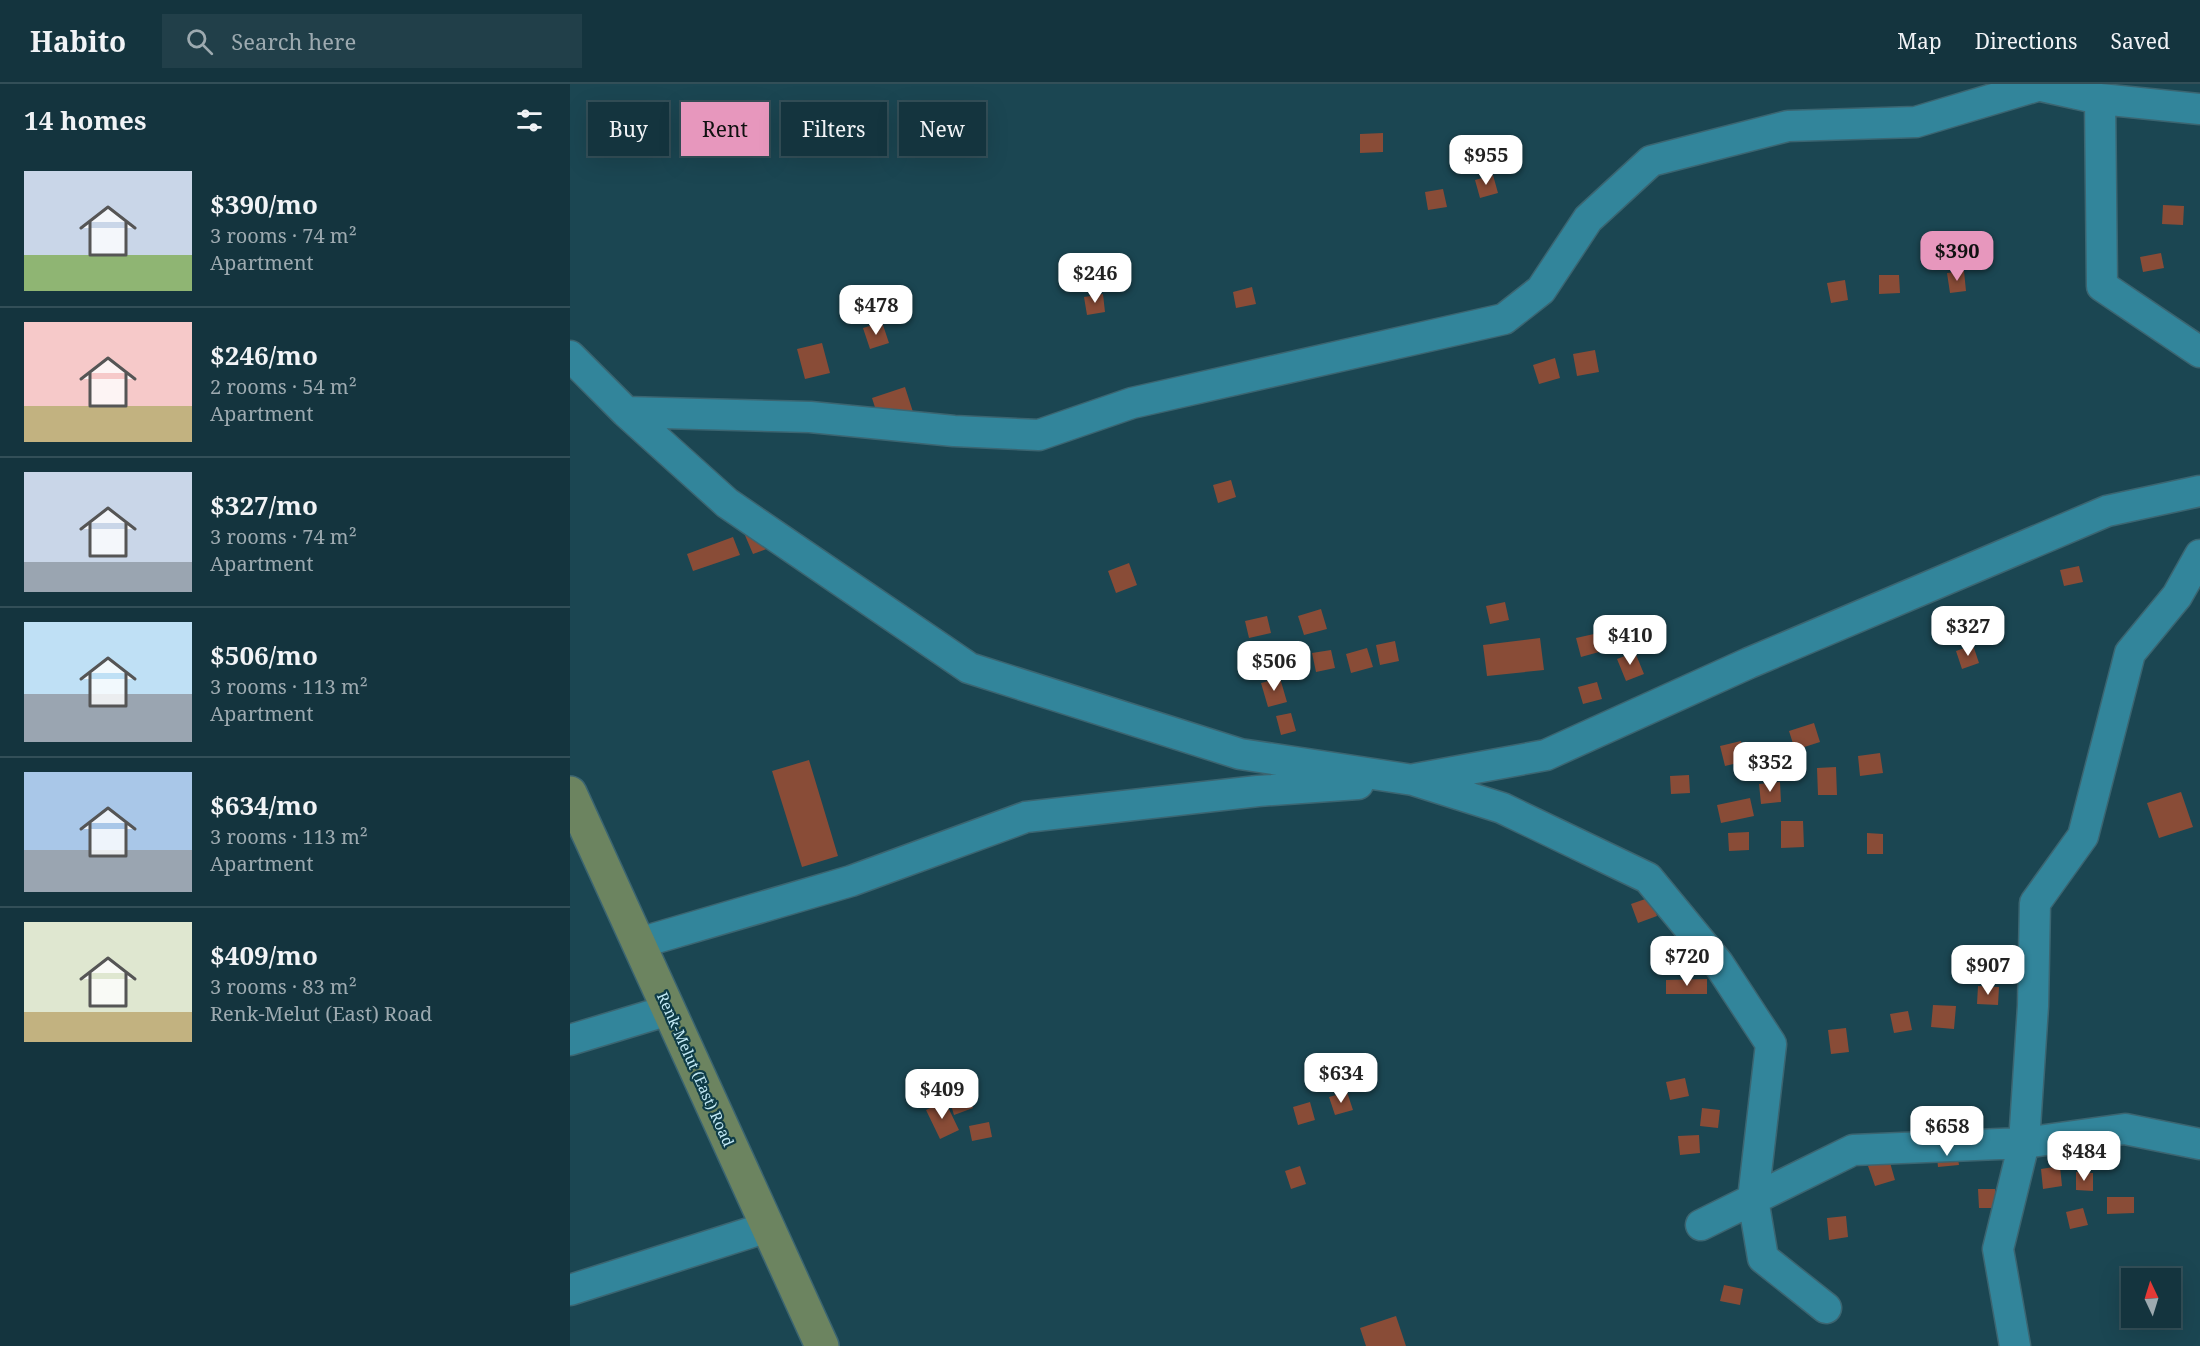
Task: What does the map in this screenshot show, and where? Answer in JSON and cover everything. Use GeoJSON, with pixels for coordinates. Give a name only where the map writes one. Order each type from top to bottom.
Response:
{"type":"FeatureCollection","features":[{"type":"Feature","properties":{"kind":"main road","name":"Renk-Melut (East) Road"},"geometry":{"type":"LineString","coordinates":[[570,793],[822,1346]]}},
{"type":"Feature","properties":{"kind":"street"},"geometry":{"type":"LineString","coordinates":[[626,412],[810,417],[954,431],[1039,435],[1132,403],[1504,319],[1541,290],[1588,219],[1651,161],[1788,126],[1916,122],[2034,85],[2100,99],[2200,109]]}},
{"type":"Feature","properties":{"kind":"street"},"geometry":{"type":"LineString","coordinates":[[2100,99],[2102,286],[2200,352]]}},
{"type":"Feature","properties":{"kind":"street"},"geometry":{"type":"LineString","coordinates":[[570,356],[626,412],[727,503],[969,668],[1240,754],[1413,780],[1502,808],[1648,878],[1718,963],[1771,1044],[1753,1199],[1763,1258],[1826,1308]]}},
{"type":"Feature","properties":{"kind":"street"},"geometry":{"type":"LineString","coordinates":[[639,943],[851,881],[1026,817],[1258,791],[1413,780],[1546,755],[1749,663],[2107,511],[2200,491]]}},
{"type":"Feature","properties":{"kind":"street"},"geometry":{"type":"LineString","coordinates":[[2015,1346],[1998,1249],[2024,1143],[2033,1006],[2035,903],[2083,836],[2130,653],[2177,596],[2200,555]]}},
{"type":"Feature","properties":{"kind":"street"},"geometry":{"type":"LineString","coordinates":[[570,1040],[669,1010]]}},
{"type":"Feature","properties":{"kind":"street"},"geometry":{"type":"LineString","coordinates":[[1701,1225],[1853,1150],[2024,1143],[2125,1129],[2200,1144]]}},
{"type":"Feature","properties":{"kind":"street"},"geometry":{"type":"LineString","coordinates":[[570,1290],[768,1227]]}},
{"type":"Feature","properties":{"kind":"building"},"geometry":{"type":"Polygon","coordinates":[[[1383,133],[1383,152],[1360,153],[1360,134],[1383,133]]]}},
{"type":"Feature","properties":{"kind":"building"},"geometry":{"type":"Polygon","coordinates":[[[1493,175],[1498,193],[1480,198],[1475,180],[1493,175]]]}},
{"type":"Feature","properties":{"kind":"building"},"geometry":{"type":"Polygon","coordinates":[[[1443,189],[1447,207],[1428,210],[1425,192],[1443,189]]]}},
{"type":"Feature","properties":{"kind":"building"},"geometry":{"type":"Polygon","coordinates":[[[2163,205],[2184,206],[2183,225],[2162,224],[2163,205]]]}},
{"type":"Feature","properties":{"kind":"building"},"geometry":{"type":"Polygon","coordinates":[[[2161,253],[2164,268],[2143,272],[2140,257],[2161,253]]]}},
{"type":"Feature","properties":{"kind":"building"},"geometry":{"type":"Polygon","coordinates":[[[1964,271],[1966,291],[1950,293],[1947,273],[1964,271]]]}},
{"type":"Feature","properties":{"kind":"building"},"geometry":{"type":"Polygon","coordinates":[[[1879,275],[1899,275],[1900,293],[1879,294],[1879,275]]]}},
{"type":"Feature","properties":{"kind":"building"},"geometry":{"type":"Polygon","coordinates":[[[1845,280],[1848,300],[1831,303],[1827,283],[1845,280]]]}},
{"type":"Feature","properties":{"kind":"building"},"geometry":{"type":"Polygon","coordinates":[[[1252,287],[1256,304],[1236,308],[1233,292],[1252,287]]]}},
{"type":"Feature","properties":{"kind":"building"},"geometry":{"type":"Polygon","coordinates":[[[1103,294],[1105,312],[1087,315],[1084,297],[1103,294]]]}},
{"type":"Feature","properties":{"kind":"building"},"geometry":{"type":"Polygon","coordinates":[[[882,322],[889,343],[870,349],[863,328],[882,322]]]}},
{"type":"Feature","properties":{"kind":"building"},"geometry":{"type":"Polygon","coordinates":[[[822,343],[830,373],[805,379],[797,349],[822,343]]]}},
{"type":"Feature","properties":{"kind":"building"},"geometry":{"type":"Polygon","coordinates":[[[1595,350],[1599,372],[1577,376],[1573,354],[1595,350]]]}},
{"type":"Feature","properties":{"kind":"building"},"geometry":{"type":"Polygon","coordinates":[[[1555,358],[1560,378],[1539,384],[1533,365],[1555,358]]]}},
{"type":"Feature","properties":{"kind":"building"},"geometry":{"type":"Polygon","coordinates":[[[905,387],[913,412],[880,423],[872,398],[905,387]]]}},
{"type":"Feature","properties":{"kind":"building"},"geometry":{"type":"Polygon","coordinates":[[[1231,480],[1236,497],[1218,503],[1213,485],[1231,480]]]}},
{"type":"Feature","properties":{"kind":"building"},"geometry":{"type":"Polygon","coordinates":[[[760,527],[769,548],[753,554],[744,533],[760,527]]]}},
{"type":"Feature","properties":{"kind":"building"},"geometry":{"type":"Polygon","coordinates":[[[733,537],[740,555],[693,571],[687,554],[733,537]]]}},
{"type":"Feature","properties":{"kind":"building"},"geometry":{"type":"Polygon","coordinates":[[[1129,563],[1137,585],[1116,593],[1108,571],[1129,563]]]}},
{"type":"Feature","properties":{"kind":"building"},"geometry":{"type":"Polygon","coordinates":[[[2079,566],[2083,582],[2064,586],[2060,570],[2079,566]]]}},
{"type":"Feature","properties":{"kind":"building"},"geometry":{"type":"Polygon","coordinates":[[[1505,602],[1509,620],[1490,624],[1486,606],[1505,602]]]}},
{"type":"Feature","properties":{"kind":"building"},"geometry":{"type":"Polygon","coordinates":[[[1321,609],[1327,629],[1304,635],[1298,616],[1321,609]]]}},
{"type":"Feature","properties":{"kind":"building"},"geometry":{"type":"Polygon","coordinates":[[[1267,616],[1271,633],[1249,638],[1245,621],[1267,616]]]}},
{"type":"Feature","properties":{"kind":"building"},"geometry":{"type":"Polygon","coordinates":[[[1627,629],[1629,650],[1607,652],[1605,630],[1627,629]]]}},
{"type":"Feature","properties":{"kind":"building"},"geometry":{"type":"Polygon","coordinates":[[[1594,634],[1599,652],[1581,657],[1576,638],[1594,634]]]}},
{"type":"Feature","properties":{"kind":"building"},"geometry":{"type":"Polygon","coordinates":[[[1540,638],[1544,670],[1487,676],[1483,645],[1540,638]]]}},
{"type":"Feature","properties":{"kind":"building"},"geometry":{"type":"Polygon","coordinates":[[[1395,641],[1399,661],[1380,665],[1376,645],[1395,641]]]}},
{"type":"Feature","properties":{"kind":"building"},"geometry":{"type":"Polygon","coordinates":[[[1973,645],[1979,663],[1962,669],[1956,651],[1973,645]]]}},
{"type":"Feature","properties":{"kind":"building"},"geometry":{"type":"Polygon","coordinates":[[[1367,648],[1373,667],[1351,673],[1346,654],[1367,648]]]}},
{"type":"Feature","properties":{"kind":"building"},"geometry":{"type":"Polygon","coordinates":[[[1331,650],[1335,668],[1316,672],[1312,653],[1331,650]]]}},
{"type":"Feature","properties":{"kind":"building"},"geometry":{"type":"Polygon","coordinates":[[[1635,652],[1644,674],[1626,681],[1617,659],[1635,652]]]}},
{"type":"Feature","properties":{"kind":"building"},"geometry":{"type":"Polygon","coordinates":[[[1280,678],[1287,702],[1268,707],[1261,683],[1280,678]]]}},
{"type":"Feature","properties":{"kind":"building"},"geometry":{"type":"Polygon","coordinates":[[[1597,682],[1602,699],[1583,704],[1578,687],[1597,682]]]}},
{"type":"Feature","properties":{"kind":"building"},"geometry":{"type":"Polygon","coordinates":[[[1291,713],[1296,731],[1281,735],[1276,716],[1291,713]]]}},
{"type":"Feature","properties":{"kind":"building"},"geometry":{"type":"Polygon","coordinates":[[[1814,723],[1820,742],[1795,750],[1789,731],[1814,723]]]}},
{"type":"Feature","properties":{"kind":"building"},"geometry":{"type":"Polygon","coordinates":[[[1741,741],[1746,761],[1725,766],[1720,746],[1741,741]]]}},
{"type":"Feature","properties":{"kind":"building"},"geometry":{"type":"Polygon","coordinates":[[[1880,753],[1883,773],[1860,776],[1858,756],[1880,753]]]}},
{"type":"Feature","properties":{"kind":"building"},"geometry":{"type":"Polygon","coordinates":[[[809,760],[838,856],[802,867],[772,771],[809,760]]]}},
{"type":"Feature","properties":{"kind":"building"},"geometry":{"type":"Polygon","coordinates":[[[1836,767],[1837,795],[1818,795],[1817,768],[1836,767]]]}},
{"type":"Feature","properties":{"kind":"building"},"geometry":{"type":"Polygon","coordinates":[[[1689,775],[1690,793],[1671,794],[1670,776],[1689,775]]]}},
{"type":"Feature","properties":{"kind":"building"},"geometry":{"type":"Polygon","coordinates":[[[1780,782],[1781,802],[1761,804],[1759,784],[1780,782]]]}},
{"type":"Feature","properties":{"kind":"building"},"geometry":{"type":"Polygon","coordinates":[[[2181,792],[2193,827],[2159,838],[2147,803],[2181,792]]]}},
{"type":"Feature","properties":{"kind":"building"},"geometry":{"type":"Polygon","coordinates":[[[1750,798],[1754,816],[1721,823],[1717,805],[1750,798]]]}},
{"type":"Feature","properties":{"kind":"building"},"geometry":{"type":"Polygon","coordinates":[[[1781,821],[1803,821],[1804,847],[1781,848],[1781,821]]]}},
{"type":"Feature","properties":{"kind":"building"},"geometry":{"type":"Polygon","coordinates":[[[1749,832],[1749,850],[1729,851],[1728,833],[1749,832]]]}},
{"type":"Feature","properties":{"kind":"building"},"geometry":{"type":"Polygon","coordinates":[[[1867,833],[1883,834],[1883,854],[1867,854],[1867,833]]]}},
{"type":"Feature","properties":{"kind":"building"},"geometry":{"type":"Polygon","coordinates":[[[1651,897],[1657,916],[1638,923],[1631,904],[1651,897]]]}},
{"type":"Feature","properties":{"kind":"building"},"geometry":{"type":"Polygon","coordinates":[[[1707,979],[1707,994],[1666,994],[1666,980],[1707,979]]]}},
{"type":"Feature","properties":{"kind":"building"},"geometry":{"type":"Polygon","coordinates":[[[1978,986],[1999,987],[1998,1005],[1977,1004],[1978,986]]]}},
{"type":"Feature","properties":{"kind":"building"},"geometry":{"type":"Polygon","coordinates":[[[1933,1005],[1956,1006],[1954,1029],[1931,1027],[1933,1005]]]}},
{"type":"Feature","properties":{"kind":"building"},"geometry":{"type":"Polygon","coordinates":[[[1908,1011],[1912,1030],[1894,1033],[1890,1014],[1908,1011]]]}},
{"type":"Feature","properties":{"kind":"building"},"geometry":{"type":"Polygon","coordinates":[[[1846,1028],[1849,1052],[1831,1054],[1828,1030],[1846,1028]]]}},
{"type":"Feature","properties":{"kind":"building"},"geometry":{"type":"Polygon","coordinates":[[[1685,1078],[1689,1096],[1670,1100],[1666,1082],[1685,1078]]]}},
{"type":"Feature","properties":{"kind":"building"},"geometry":{"type":"Polygon","coordinates":[[[966,1089],[973,1108],[954,1115],[948,1095],[966,1089]]]}},
{"type":"Feature","properties":{"kind":"building"},"geometry":{"type":"Polygon","coordinates":[[[1347,1092],[1353,1110],[1335,1115],[1329,1097],[1347,1092]]]}},
{"type":"Feature","properties":{"kind":"building"},"geometry":{"type":"Polygon","coordinates":[[[945,1101],[959,1130],[940,1139],[926,1110],[945,1101]]]}},
{"type":"Feature","properties":{"kind":"building"},"geometry":{"type":"Polygon","coordinates":[[[1310,1102],[1315,1120],[1298,1125],[1293,1107],[1310,1102]]]}},
{"type":"Feature","properties":{"kind":"building"},"geometry":{"type":"Polygon","coordinates":[[[1702,1108],[1720,1110],[1718,1128],[1700,1126],[1702,1108]]]}},
{"type":"Feature","properties":{"kind":"building"},"geometry":{"type":"Polygon","coordinates":[[[989,1122],[992,1137],[972,1141],[969,1126],[989,1122]]]}},
{"type":"Feature","properties":{"kind":"building"},"geometry":{"type":"Polygon","coordinates":[[[1699,1135],[1700,1153],[1680,1155],[1678,1136],[1699,1135]]]}},
{"type":"Feature","properties":{"kind":"building"},"geometry":{"type":"Polygon","coordinates":[[[1956,1146],[1959,1165],[1938,1167],[1936,1148],[1956,1146]]]}},
{"type":"Feature","properties":{"kind":"building"},"geometry":{"type":"Polygon","coordinates":[[[1889,1159],[1895,1180],[1875,1186],[1868,1166],[1889,1159]]]}},
{"type":"Feature","properties":{"kind":"building"},"geometry":{"type":"Polygon","coordinates":[[[1300,1166],[1306,1184],[1291,1189],[1285,1171],[1300,1166]]]}},
{"type":"Feature","properties":{"kind":"building"},"geometry":{"type":"Polygon","coordinates":[[[2060,1166],[2062,1186],[2043,1189],[2041,1169],[2060,1166]]]}},
{"type":"Feature","properties":{"kind":"building"},"geometry":{"type":"Polygon","coordinates":[[[2076,1172],[2093,1173],[2093,1191],[2076,1190],[2076,1172]]]}},
{"type":"Feature","properties":{"kind":"building"},"geometry":{"type":"Polygon","coordinates":[[[1978,1189],[1995,1189],[1996,1208],[1979,1208],[1978,1189]]]}},
{"type":"Feature","properties":{"kind":"building"},"geometry":{"type":"Polygon","coordinates":[[[2107,1197],[2134,1197],[2134,1213],[2107,1214],[2107,1197]]]}},
{"type":"Feature","properties":{"kind":"building"},"geometry":{"type":"Polygon","coordinates":[[[2083,1208],[2088,1225],[2070,1229],[2066,1212],[2083,1208]]]}},
{"type":"Feature","properties":{"kind":"building"},"geometry":{"type":"Polygon","coordinates":[[[1846,1216],[1848,1237],[1829,1240],[1827,1218],[1846,1216]]]}},
{"type":"Feature","properties":{"kind":"building"},"geometry":{"type":"Polygon","coordinates":[[[1724,1285],[1743,1289],[1740,1305],[1720,1301],[1724,1285]]]}},
{"type":"Feature","properties":{"kind":"building"},"geometry":{"type":"Polygon","coordinates":[[[1396,1316],[1406,1346],[1366,1346],[1360,1328],[1396,1316]]]}}]}
